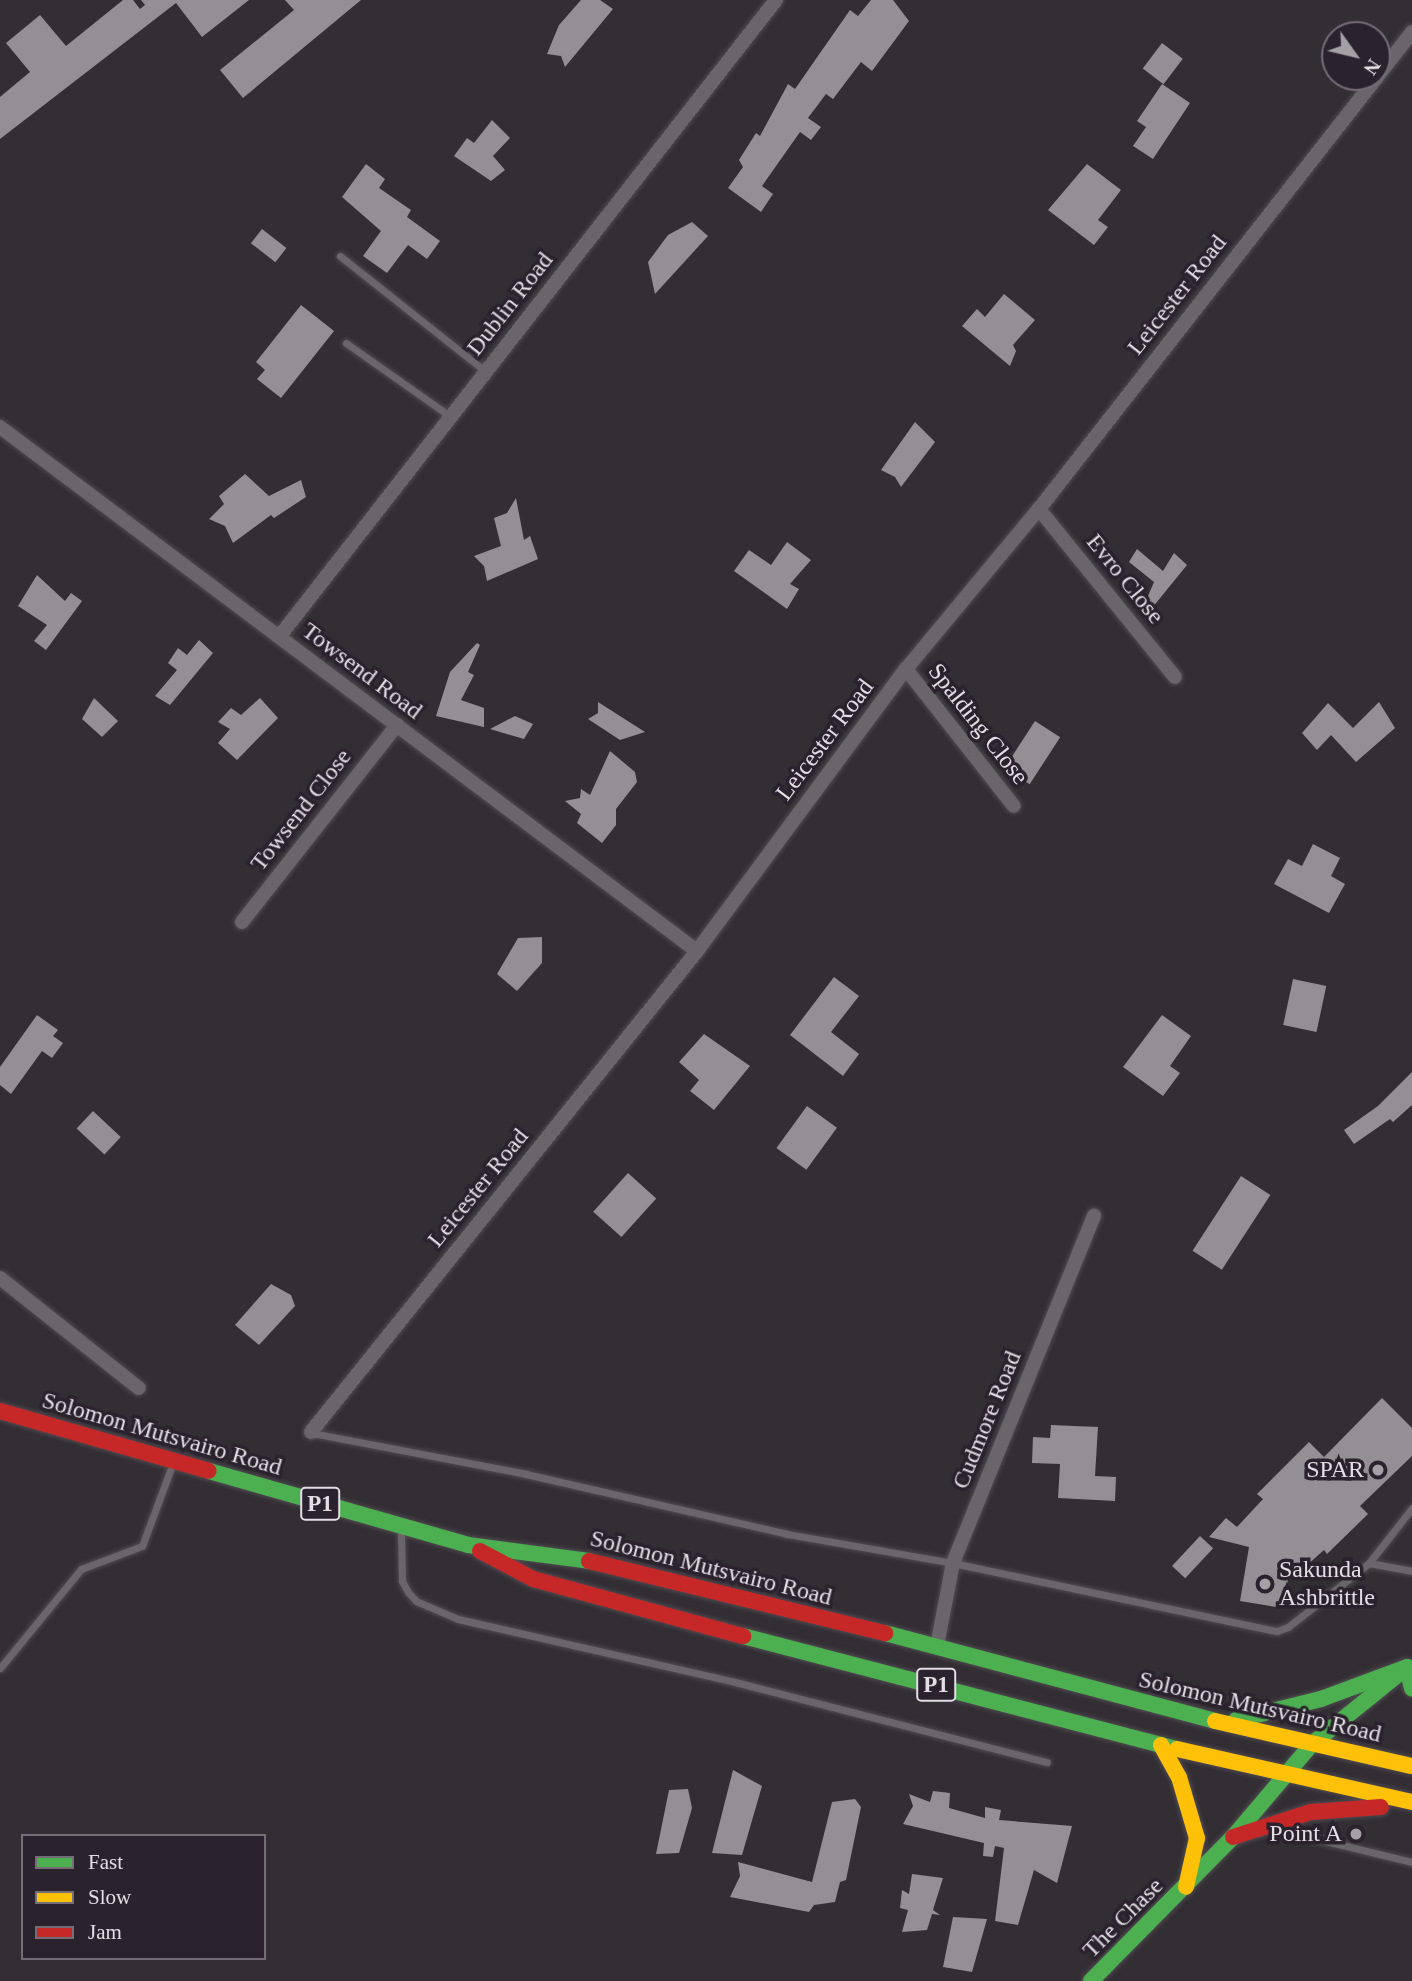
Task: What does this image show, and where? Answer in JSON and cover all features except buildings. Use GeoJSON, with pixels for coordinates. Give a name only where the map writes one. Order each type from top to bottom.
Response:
{"type":"FeatureCollection","features":[{"type":"Feature","properties":{"kind":"main road","name":"Solomon Mutsvairo Road"},"geometry":{"type":"LineString","coordinates":[[0,1411],[468,1545],[565,1555],[937,1646],[1142,1704],[1230,1722],[1312,1744],[1412,1766]]}},
{"type":"Feature","properties":{"kind":"main road","name":"P1"},"geometry":{"type":"LineString","coordinates":[[468,1545],[533,1579],[1286,1777],[1412,1804]]}},
{"type":"Feature","properties":{"kind":"main road"},"geometry":{"type":"LineString","coordinates":[[1230,1722],[1321,1699],[1410,1665],[1412,1688]]}},
{"type":"Feature","properties":{"kind":"main road","name":"The Chase"},"geometry":{"type":"LineString","coordinates":[[1091,1981],[1233,1837],[1312,1744],[1410,1665]]}},
{"type":"Feature","properties":{"kind":"main road"},"geometry":{"type":"LineString","coordinates":[[1161,1745],[1180,1777],[1195,1829],[1186,1887]]}},
{"type":"Feature","properties":{"kind":"main road"},"geometry":{"type":"LineString","coordinates":[[1233,1837],[1311,1812],[1412,1804]]}},
{"type":"Feature","properties":{"kind":"street","name":"Dublin Road"},"geometry":{"type":"LineString","coordinates":[[279,637],[776,0]]}},
{"type":"Feature","properties":{"kind":"street","name":"Leicester Road"},"geometry":{"type":"LineString","coordinates":[[1391,59],[1412,32]]}},
{"type":"Feature","properties":{"kind":"street","name":"Leicester Road"},"geometry":{"type":"LineString","coordinates":[[311,1433],[696,951],[906,669],[1039,509],[1366,91]]}},
{"type":"Feature","properties":{"kind":"street","name":"Towsend Road"},"geometry":{"type":"LineString","coordinates":[[0,427],[696,951]]}},
{"type":"Feature","properties":{"kind":"street","name":"Evro Close"},"geometry":{"type":"LineString","coordinates":[[1039,509],[1175,677]]}},
{"type":"Feature","properties":{"kind":"street","name":"Spalding Close"},"geometry":{"type":"LineString","coordinates":[[906,669],[1014,806]]}},
{"type":"Feature","properties":{"kind":"street","name":"Towsend Close"},"geometry":{"type":"LineString","coordinates":[[242,922],[397,726]]}},
{"type":"Feature","properties":{"kind":"street","name":"Cudmore Road"},"geometry":{"type":"LineString","coordinates":[[937,1646],[953,1563],[1094,1216]]}},
{"type":"Feature","properties":{"kind":"street"},"geometry":{"type":"LineString","coordinates":[[0,1278],[139,1388]]}},
{"type":"Feature","properties":{"kind":"lane"},"geometry":{"type":"LineString","coordinates":[[340,256],[486,372]]}},
{"type":"Feature","properties":{"kind":"lane"},"geometry":{"type":"LineString","coordinates":[[346,342],[451,417]]}},
{"type":"Feature","properties":{"kind":"lane"},"geometry":{"type":"LineString","coordinates":[[311,1433],[526,1474],[787,1535],[953,1563],[1277,1631],[1369,1563],[1412,1508]]}},
{"type":"Feature","properties":{"kind":"lane"},"geometry":{"type":"LineString","coordinates":[[0,1668],[81,1569],[142,1546],[173,1460]]}},
{"type":"Feature","properties":{"kind":"lane"},"geometry":{"type":"LineString","coordinates":[[401,1527],[402,1581],[408,1592],[416,1601],[458,1619],[736,1682],[1047,1762]]}},
{"type":"Feature","properties":{"kind":"lane"},"geometry":{"type":"LineString","coordinates":[[1369,1563],[1412,1571]]}},
{"type":"Feature","properties":{"kind":"lane"},"geometry":{"type":"LineString","coordinates":[[1262,1826],[1412,1862]]}},
{"type":"Feature","properties":{"kind":"traffic: fast"},"geometry":{"type":"LineString","coordinates":[[209,1471],[468,1545],[589,1561]]}},
{"type":"Feature","properties":{"kind":"traffic: fast"},"geometry":{"type":"LineString","coordinates":[[885,1633],[1215,1721]]}},
{"type":"Feature","properties":{"kind":"traffic: fast"},"geometry":{"type":"LineString","coordinates":[[743,1636],[1177,1749]]}},
{"type":"Feature","properties":{"kind":"traffic: fast"},"geometry":{"type":"LineString","coordinates":[[1236,1720],[1321,1699],[1407,1667],[1412,1688]]}},
{"type":"Feature","properties":{"kind":"traffic: fast"},"geometry":{"type":"LineString","coordinates":[[1091,1981],[1233,1837],[1312,1744],[1395,1677]]}},
{"type":"Feature","properties":{"kind":"traffic: slow"},"geometry":{"type":"LineString","coordinates":[[1215,1721],[1412,1766]]}},
{"type":"Feature","properties":{"kind":"traffic: slow"},"geometry":{"type":"LineString","coordinates":[[1161,1745],[1179,1777],[1197,1838],[1186,1887]]}},
{"type":"Feature","properties":{"kind":"traffic: slow"},"geometry":{"type":"LineString","coordinates":[[1177,1749],[1412,1802]]}},
{"type":"Feature","properties":{"kind":"traffic: jam"},"geometry":{"type":"LineString","coordinates":[[0,1411],[209,1471]]}},
{"type":"Feature","properties":{"kind":"traffic: jam"},"geometry":{"type":"LineString","coordinates":[[480,1551],[533,1579],[743,1636]]}},
{"type":"Feature","properties":{"kind":"traffic: jam"},"geometry":{"type":"LineString","coordinates":[[589,1561],[885,1633]]}},
{"type":"Feature","properties":{"kind":"traffic: jam"},"geometry":{"type":"LineString","coordinates":[[1233,1837],[1311,1812],[1381,1807]]}},
{"type":"Feature","properties":{"kind":"place","name":"SPAR"},"geometry":{"type":"Point","coordinates":[1378,1470]}},
{"type":"Feature","properties":{"kind":"place","name":"Sakunda Ashbrittle"},"geometry":{"type":"Point","coordinates":[1265,1584]}},
{"type":"Feature","properties":{"kind":"place","name":"Point A"},"geometry":{"type":"Point","coordinates":[1356,1834]}}]}
